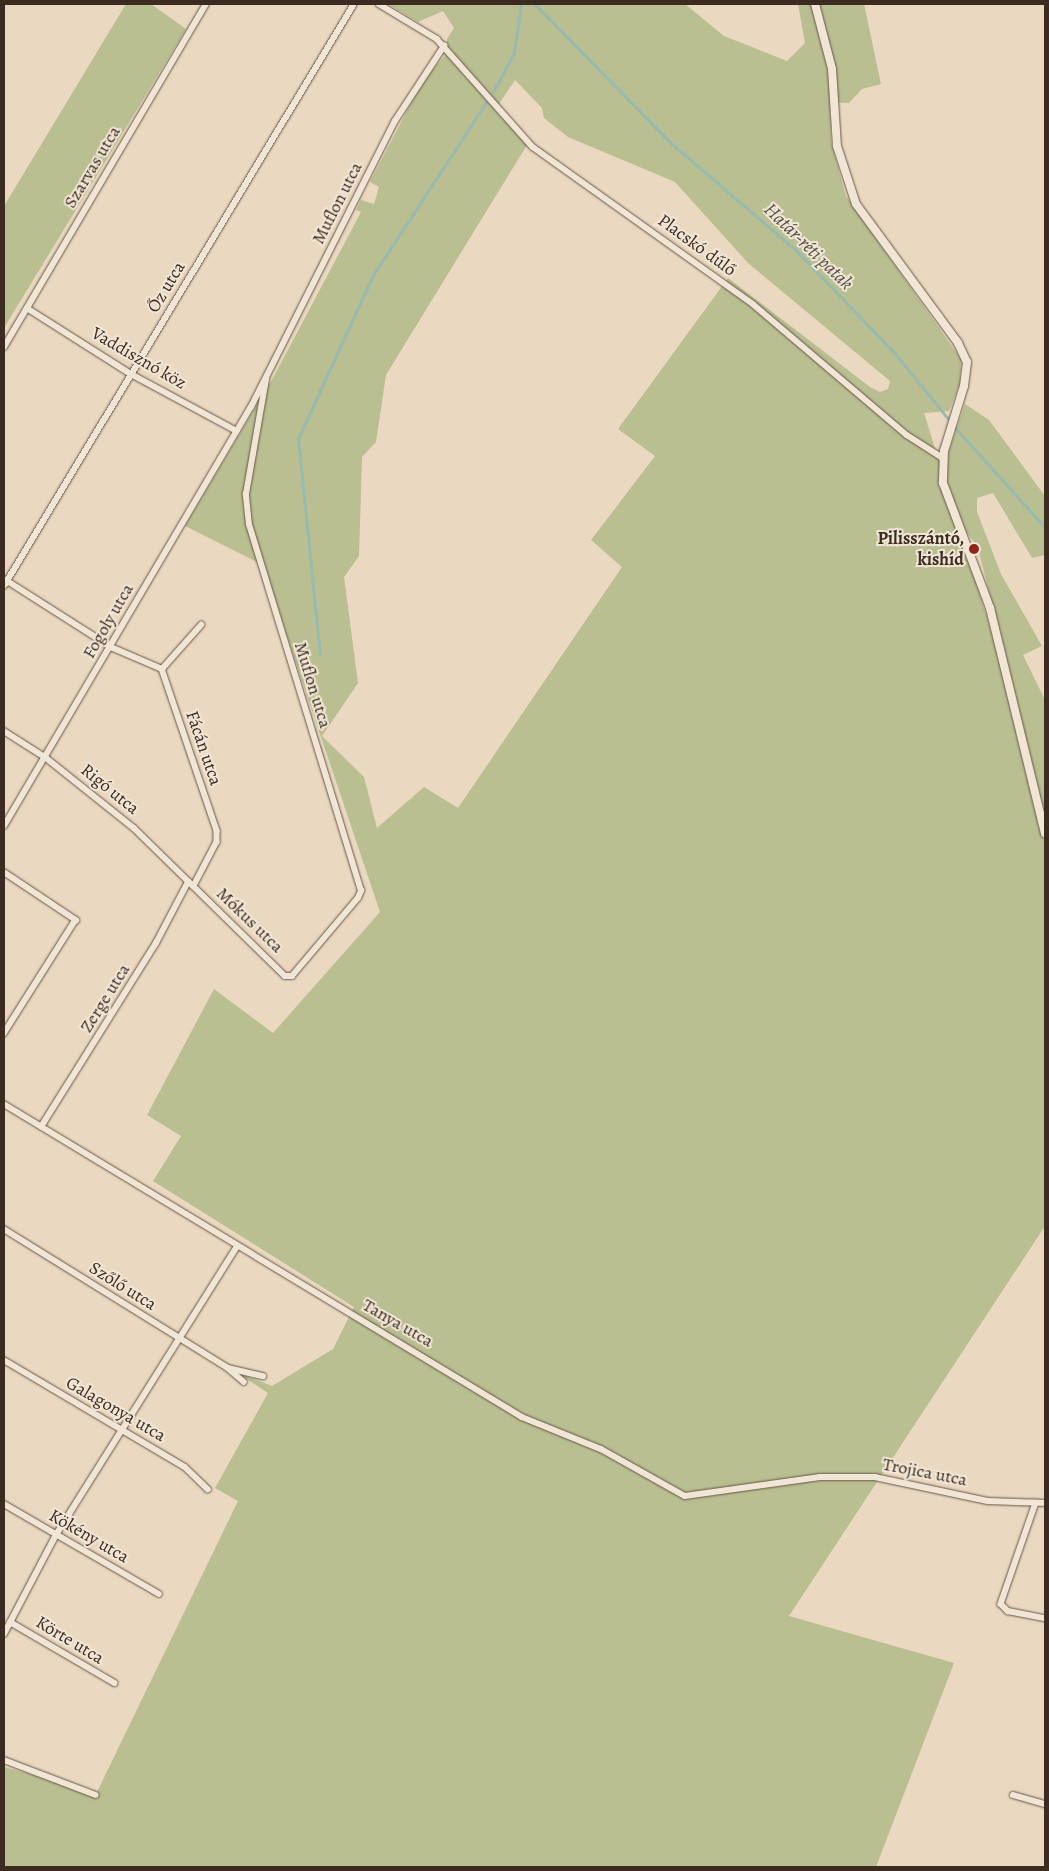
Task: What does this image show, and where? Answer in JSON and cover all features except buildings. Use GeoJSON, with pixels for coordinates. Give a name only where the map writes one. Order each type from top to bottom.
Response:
{"type":"FeatureCollection","features":[{"type":"Feature","properties":{"kind":"street","name":"Szarvas utca"},"geometry":{"type":"LineString","coordinates":[[4,347],[206,4]]}},
{"type":"Feature","properties":{"kind":"street","name":"Őz utca"},"geometry":{"type":"LineString","coordinates":[[5,582],[354,4]]}},
{"type":"Feature","properties":{"kind":"street","name":"Placskó dűlő"},"geometry":{"type":"LineString","coordinates":[[379,4],[444,46],[533,147],[746,299],[907,435],[943,458]]}},
{"type":"Feature","properties":{"kind":"street"},"geometry":{"type":"LineString","coordinates":[[815,4],[832,69],[837,146],[854,199],[966,362],[943,458],[943,483],[1004,656],[1045,833]]}},
{"type":"Feature","properties":{"kind":"street","name":"Muflon utca"},"geometry":{"type":"LineString","coordinates":[[237,431],[266,379],[395,121],[444,46]]}},
{"type":"Feature","properties":{"kind":"street","name":"Vaddisznó köz"},"geometry":{"type":"LineString","coordinates":[[27,308],[131,374],[237,431]]}},
{"type":"Feature","properties":{"kind":"street","name":"Muflon utca"},"geometry":{"type":"LineString","coordinates":[[266,379],[246,494],[249,525],[360,891],[292,976]]}},
{"type":"Feature","properties":{"kind":"street","name":"Fogoly utca"},"geometry":{"type":"LineString","coordinates":[[4,826],[237,431]]}},
{"type":"Feature","properties":{"kind":"street"},"geometry":{"type":"LineString","coordinates":[[5,582],[111,647],[162,669],[201,625]]}},
{"type":"Feature","properties":{"kind":"street","name":"Fácán utca"},"geometry":{"type":"LineString","coordinates":[[162,669],[217,831],[216,842],[194,886]]}},
{"type":"Feature","properties":{"kind":"street","name":"Rigó utca"},"geometry":{"type":"LineString","coordinates":[[4,731],[45,756],[134,828],[188,882]]}},
{"type":"Feature","properties":{"kind":"street"},"geometry":{"type":"LineString","coordinates":[[4,872],[76,920],[4,1034]]}},
{"type":"Feature","properties":{"kind":"street","name":"Mókus utca"},"geometry":{"type":"LineString","coordinates":[[188,882],[285,976],[292,976]]}},
{"type":"Feature","properties":{"kind":"street","name":"Zerge utca"},"geometry":{"type":"LineString","coordinates":[[42,1126],[156,943],[188,882]]}},
{"type":"Feature","properties":{"kind":"street","name":"Tanya utca"},"geometry":{"type":"LineString","coordinates":[[4,1104],[237,1247],[522,1417],[601,1450],[685,1496],[799,1482]]}},
{"type":"Feature","properties":{"kind":"street","name":"Szőlő utca"},"geometry":{"type":"LineString","coordinates":[[4,1229],[228,1368],[244,1382]]}},
{"type":"Feature","properties":{"kind":"street"},"geometry":{"type":"LineString","coordinates":[[4,1632],[56,1535],[237,1247]]}},
{"type":"Feature","properties":{"kind":"street","name":"Galagonya utca"},"geometry":{"type":"LineString","coordinates":[[4,1360],[122,1431],[185,1466],[208,1489]]}},
{"type":"Feature","properties":{"kind":"street","name":"Szőlő utca"},"geometry":{"type":"LineString","coordinates":[[228,1368],[263,1376]]}},
{"type":"Feature","properties":{"kind":"street","name":"Trojica utca"},"geometry":{"type":"LineString","coordinates":[[799,1482],[875,1477],[988,1501],[1045,1503]]}},
{"type":"Feature","properties":{"kind":"street"},"geometry":{"type":"LineString","coordinates":[[1036,1502],[1001,1604],[1008,1611],[1045,1618]]}},
{"type":"Feature","properties":{"kind":"street","name":"Kökény utca"},"geometry":{"type":"LineString","coordinates":[[4,1504],[159,1594]]}},
{"type":"Feature","properties":{"kind":"street","name":"Körte utca"},"geometry":{"type":"LineString","coordinates":[[10,1622],[115,1683]]}},
{"type":"Feature","properties":{"kind":"street"},"geometry":{"type":"LineString","coordinates":[[4,1760],[96,1795]]}},
{"type":"Feature","properties":{"kind":"street"},"geometry":{"type":"LineString","coordinates":[[1013,1795],[1045,1804]]}},
{"type":"Feature","properties":{"kind":"green space"},"geometry":{"type":"Polygon","coordinates":[[[126,4],[151,4],[186,29],[4,328],[4,206],[126,4]]]}},
{"type":"Feature","properties":{"kind":"green space"},"geometry":{"type":"Polygon","coordinates":[[[388,4],[685,4],[724,36],[787,61],[805,43],[798,4],[864,4],[881,84],[862,89],[849,103],[830,102],[831,142],[846,196],[961,359],[960,383],[949,411],[924,413],[942,471],[965,404],[989,420],[1045,496],[1045,555],[1032,558],[993,493],[977,498],[977,512],[1001,574],[1042,646],[1023,655],[1045,700],[1045,1226],[789,1616],[954,1663],[876,1867],[4,1867],[4,1767],[97,1792],[238,1501],[215,1488],[268,1393],[236,1372],[272,1386],[333,1349],[354,1307],[153,1181],[181,1136],[147,1115],[214,989],[273,1033],[380,912],[263,565],[185,526],[273,378],[361,212],[356,210],[361,200],[374,204],[379,187],[370,182],[421,84],[447,53],[447,39],[454,28],[443,11],[418,22],[388,4]],[[515,80],[495,110],[527,145],[386,375],[376,442],[362,457],[359,556],[344,577],[358,683],[322,736],[364,777],[377,828],[424,787],[458,808],[622,567],[591,540],[655,456],[618,429],[728,278],[870,387],[880,392],[888,389],[890,381],[748,263],[675,182],[568,137],[544,118],[542,108],[515,80]],[[957,519],[1028,752],[1029,752],[978,548],[957,519]]]}},
{"type":"Feature","properties":{"kind":"waterway"},"geometry":{"type":"LineString","coordinates":[[493,92],[514,53],[521,4]]}},
{"type":"Feature","properties":{"kind":"waterway","name":"Határ-réti patak"},"geometry":{"type":"LineString","coordinates":[[535,4],[671,143],[798,252],[895,353],[951,422]]}},
{"type":"Feature","properties":{"kind":"waterway"},"geometry":{"type":"LineString","coordinates":[[320,655],[298,439],[373,275],[486,103]]}},
{"type":"Feature","properties":{"kind":"waterway","name":"Határ-réti patak"},"geometry":{"type":"LineString","coordinates":[[954,426],[1045,527]]}},
{"type":"Feature","properties":{"kind":"place","name":"Pilisszántó, kishíd"},"geometry":{"type":"Point","coordinates":[974,549]}}]}
